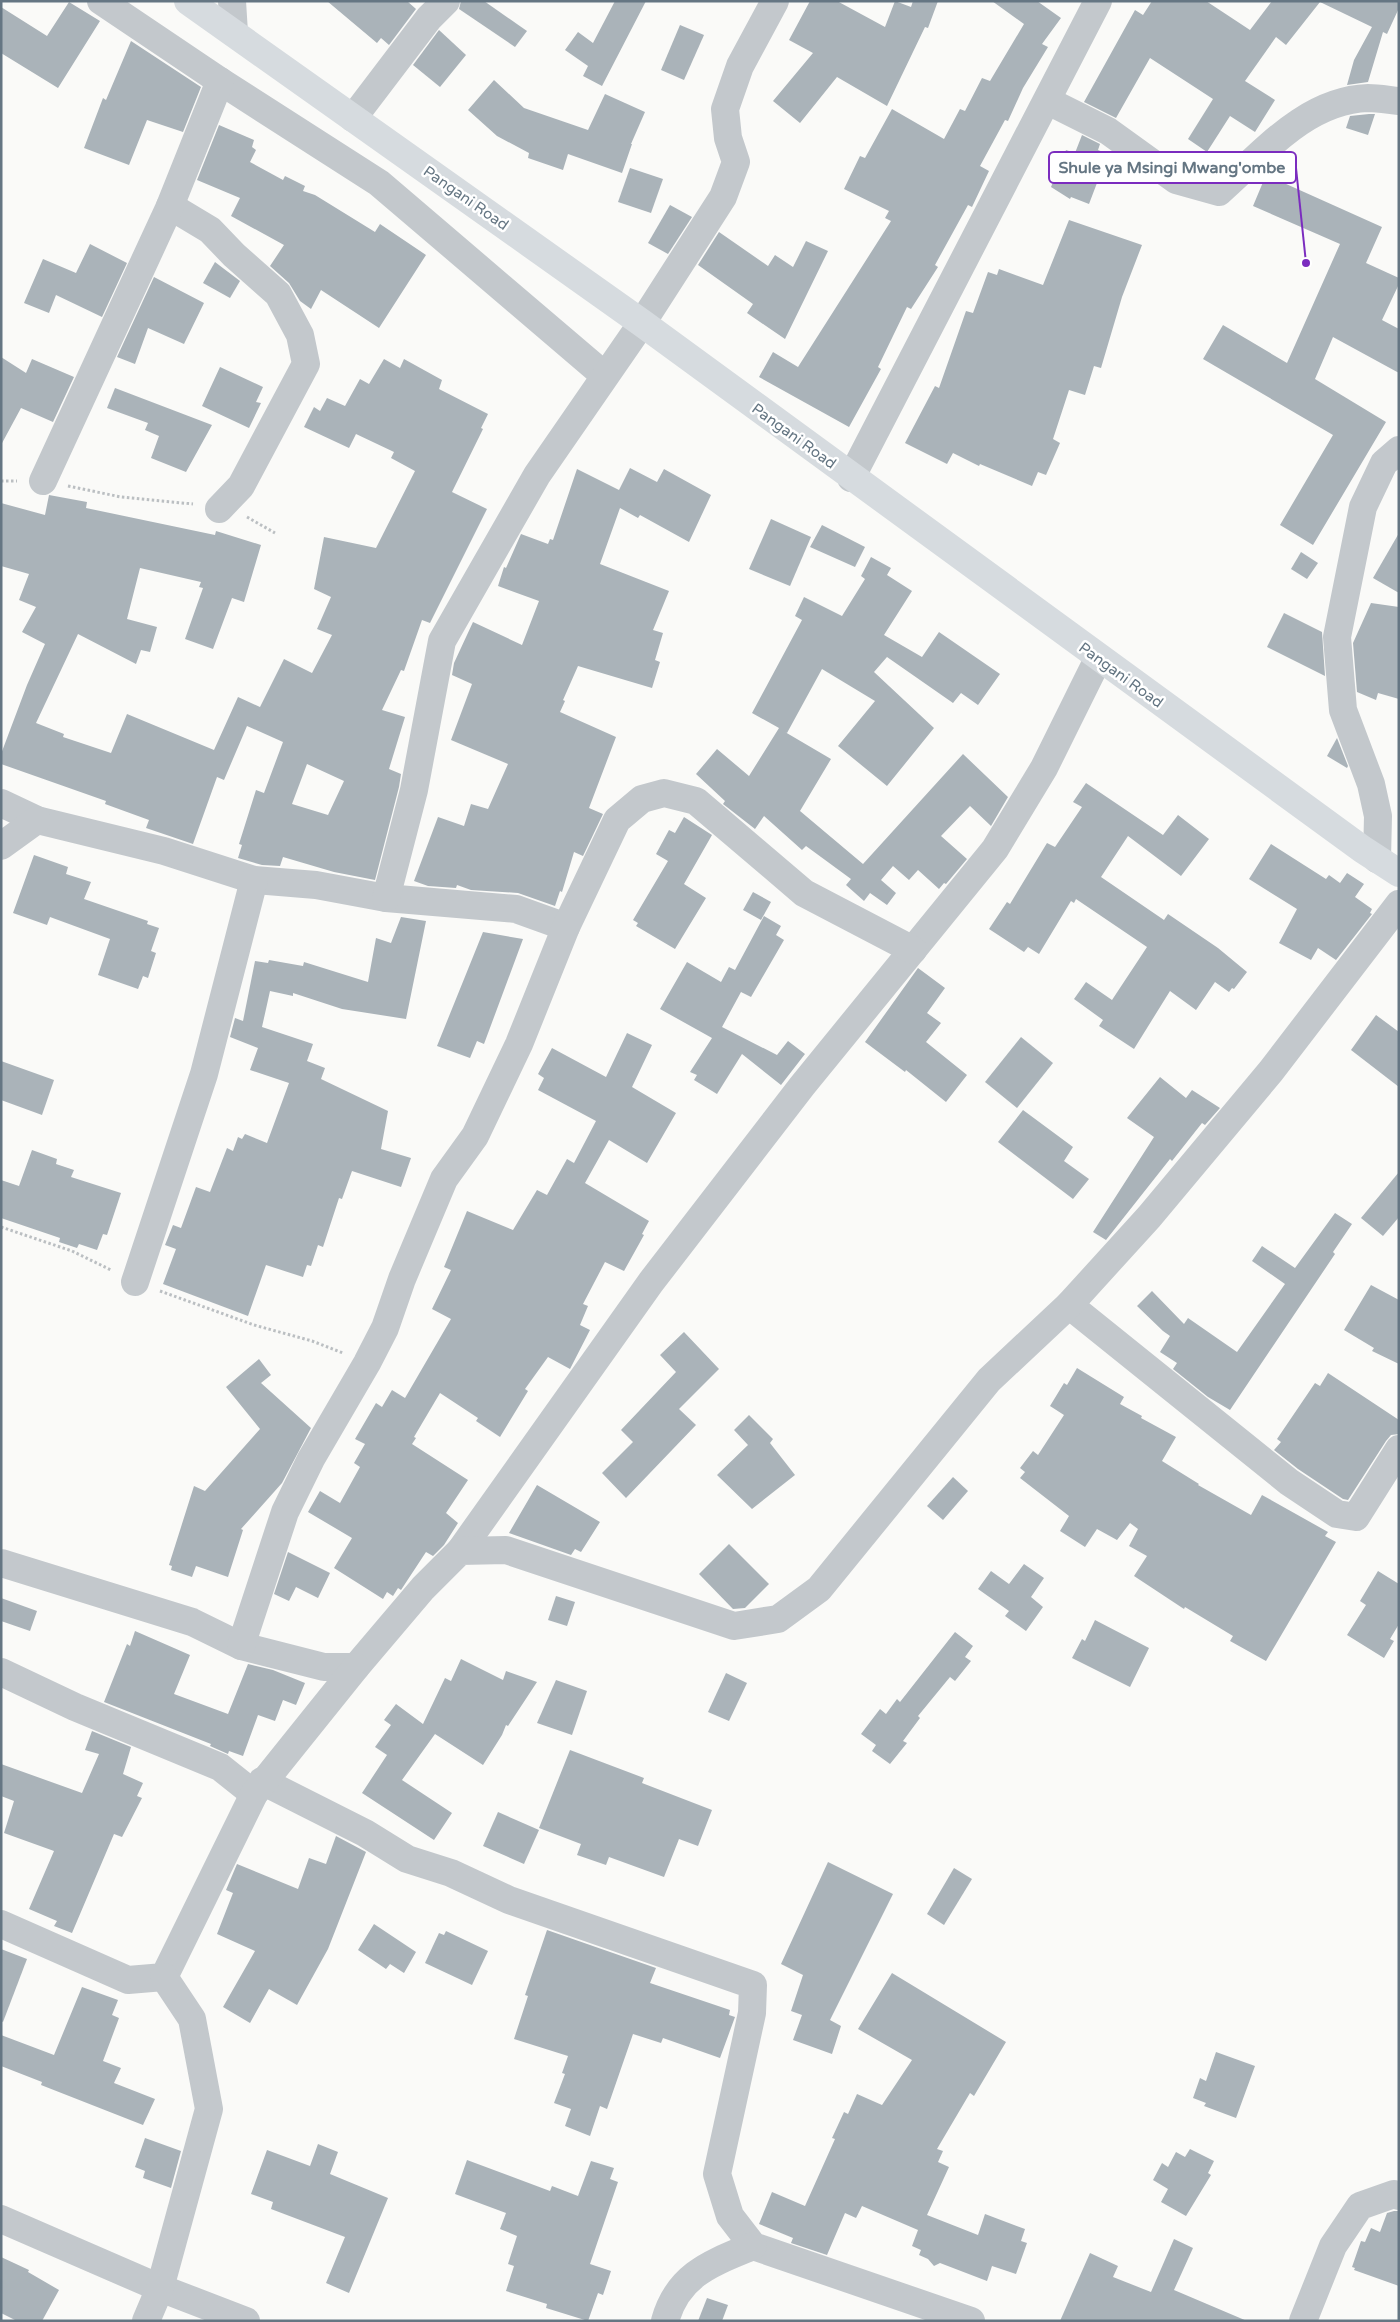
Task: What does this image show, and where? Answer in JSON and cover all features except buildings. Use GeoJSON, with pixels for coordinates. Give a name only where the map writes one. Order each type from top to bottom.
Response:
{"type":"FeatureCollection","features":[{"type":"Feature","properties":{"kind":"main road","name":"Pangani Road"},"geometry":{"type":"LineString","coordinates":[[188,1],[642,324],[1098,659],[1388,866]]}},
{"type":"Feature","properties":{"kind":"street"},"geometry":{"type":"LineString","coordinates":[[102,1],[220,81],[379,183],[604,375]]}},
{"type":"Feature","properties":{"kind":"street"},"geometry":{"type":"LineString","coordinates":[[232,1],[234,33]]}},
{"type":"Feature","properties":{"kind":"street"},"geometry":{"type":"LineString","coordinates":[[353,118],[429,18],[446,1]]}},
{"type":"Feature","properties":{"kind":"street"},"geometry":{"type":"LineString","coordinates":[[386,898],[414,790],[442,641],[536,475],[604,375],[642,324],[723,197],[736,162],[728,138],[725,109],[740,66],[775,1]]}},
{"type":"Feature","properties":{"kind":"street"},"geometry":{"type":"LineString","coordinates":[[851,478],[1048,101],[1098,1]]}},
{"type":"Feature","properties":{"kind":"street"},"geometry":{"type":"LineString","coordinates":[[43,482],[170,206],[220,81]]}},
{"type":"Feature","properties":{"kind":"street"},"geometry":{"type":"LineString","coordinates":[[1048,101],[1108,131],[1176,180],[1219,192],[1295,124],[1334,105],[1367,98],[1399,101]]}},
{"type":"Feature","properties":{"kind":"street"},"geometry":{"type":"LineString","coordinates":[[170,206],[210,230],[234,255],[278,294],[300,335],[306,364],[241,486],[220,509]]}},
{"type":"Feature","properties":{"kind":"street"},"geometry":{"type":"LineString","coordinates":[[1388,866],[1371,784],[1343,710],[1337,637],[1363,506],[1384,463],[1399,450]]}},
{"type":"Feature","properties":{"kind":"street"},"geometry":{"type":"LineString","coordinates":[[164,1977],[258,1788],[423,1588],[460,1551],[651,1282],[802,1086],[995,849],[1044,768],[1098,659]]}},
{"type":"Feature","properties":{"kind":"street"},"geometry":{"type":"LineString","coordinates":[[241,1646],[285,1512],[311,1459],[367,1363],[385,1328],[402,1279],[444,1179],[476,1136],[519,1044],[566,927],[617,820],[642,799],[664,793],[696,801],[804,893],[914,950]]}},
{"type":"Feature","properties":{"kind":"street"},"geometry":{"type":"LineString","coordinates":[[1,803],[37,820],[164,851],[254,880],[316,885],[386,898],[516,909],[566,927]]}},
{"type":"Feature","properties":{"kind":"street"},"geometry":{"type":"LineString","coordinates":[[1388,866],[1399,815]]}},
{"type":"Feature","properties":{"kind":"street"},"geometry":{"type":"LineString","coordinates":[[3,847],[37,820]]}},
{"type":"Feature","properties":{"kind":"street"},"geometry":{"type":"LineString","coordinates":[[135,1282],[204,1074],[254,880]]}},
{"type":"Feature","properties":{"kind":"street"},"geometry":{"type":"LineString","coordinates":[[460,1551],[506,1550],[734,1626],[778,1619],[819,1589],[989,1380],[1069,1305],[1149,1217],[1271,1071],[1399,904]]}},
{"type":"Feature","properties":{"kind":"street"},"geometry":{"type":"LineString","coordinates":[[1069,1305],[1289,1482],[1337,1514],[1356,1517],[1399,1449]]}},
{"type":"Feature","properties":{"kind":"street"},"geometry":{"type":"LineString","coordinates":[[1,1563],[192,1622],[241,1646],[324,1667],[356,1667]]}},
{"type":"Feature","properties":{"kind":"street"},"geometry":{"type":"LineString","coordinates":[[1,1672],[75,1707],[220,1767],[258,1788],[365,1833],[407,1859],[451,1873],[509,1900],[753,1985],[752,2013],[716,2174],[730,2216],[753,2246],[971,2321]]}},
{"type":"Feature","properties":{"kind":"street"},"geometry":{"type":"LineString","coordinates":[[1,1924],[128,1980],[164,1977]]}},
{"type":"Feature","properties":{"kind":"street"},"geometry":{"type":"LineString","coordinates":[[146,2321],[160,2288],[209,2109],[192,2018],[164,1977]]}},
{"type":"Feature","properties":{"kind":"street"},"geometry":{"type":"LineString","coordinates":[[1303,2321],[1332,2246],[1360,2206],[1394,2194],[1399,2196]]}},
{"type":"Feature","properties":{"kind":"street"},"geometry":{"type":"LineString","coordinates":[[1,2218],[160,2288],[246,2321]]}},
{"type":"Feature","properties":{"kind":"street"},"geometry":{"type":"LineString","coordinates":[[665,2321],[670,2303],[683,2284],[707,2265],[753,2246]]}},
{"type":"Feature","properties":{"kind":"path"},"geometry":{"type":"LineString","coordinates":[[1,481],[43,482],[121,497],[192,504],[239,512],[275,533]]}},
{"type":"Feature","properties":{"kind":"path"},"geometry":{"type":"LineString","coordinates":[[1,1227],[72,1251],[135,1282],[254,1325],[312,1341],[367,1363]]}},
{"type":"Feature","properties":{"kind":"place","name":"Shule ya Msingi Mwang'ombe"},"geometry":{"type":"Point","coordinates":[1306,263]}}]}
